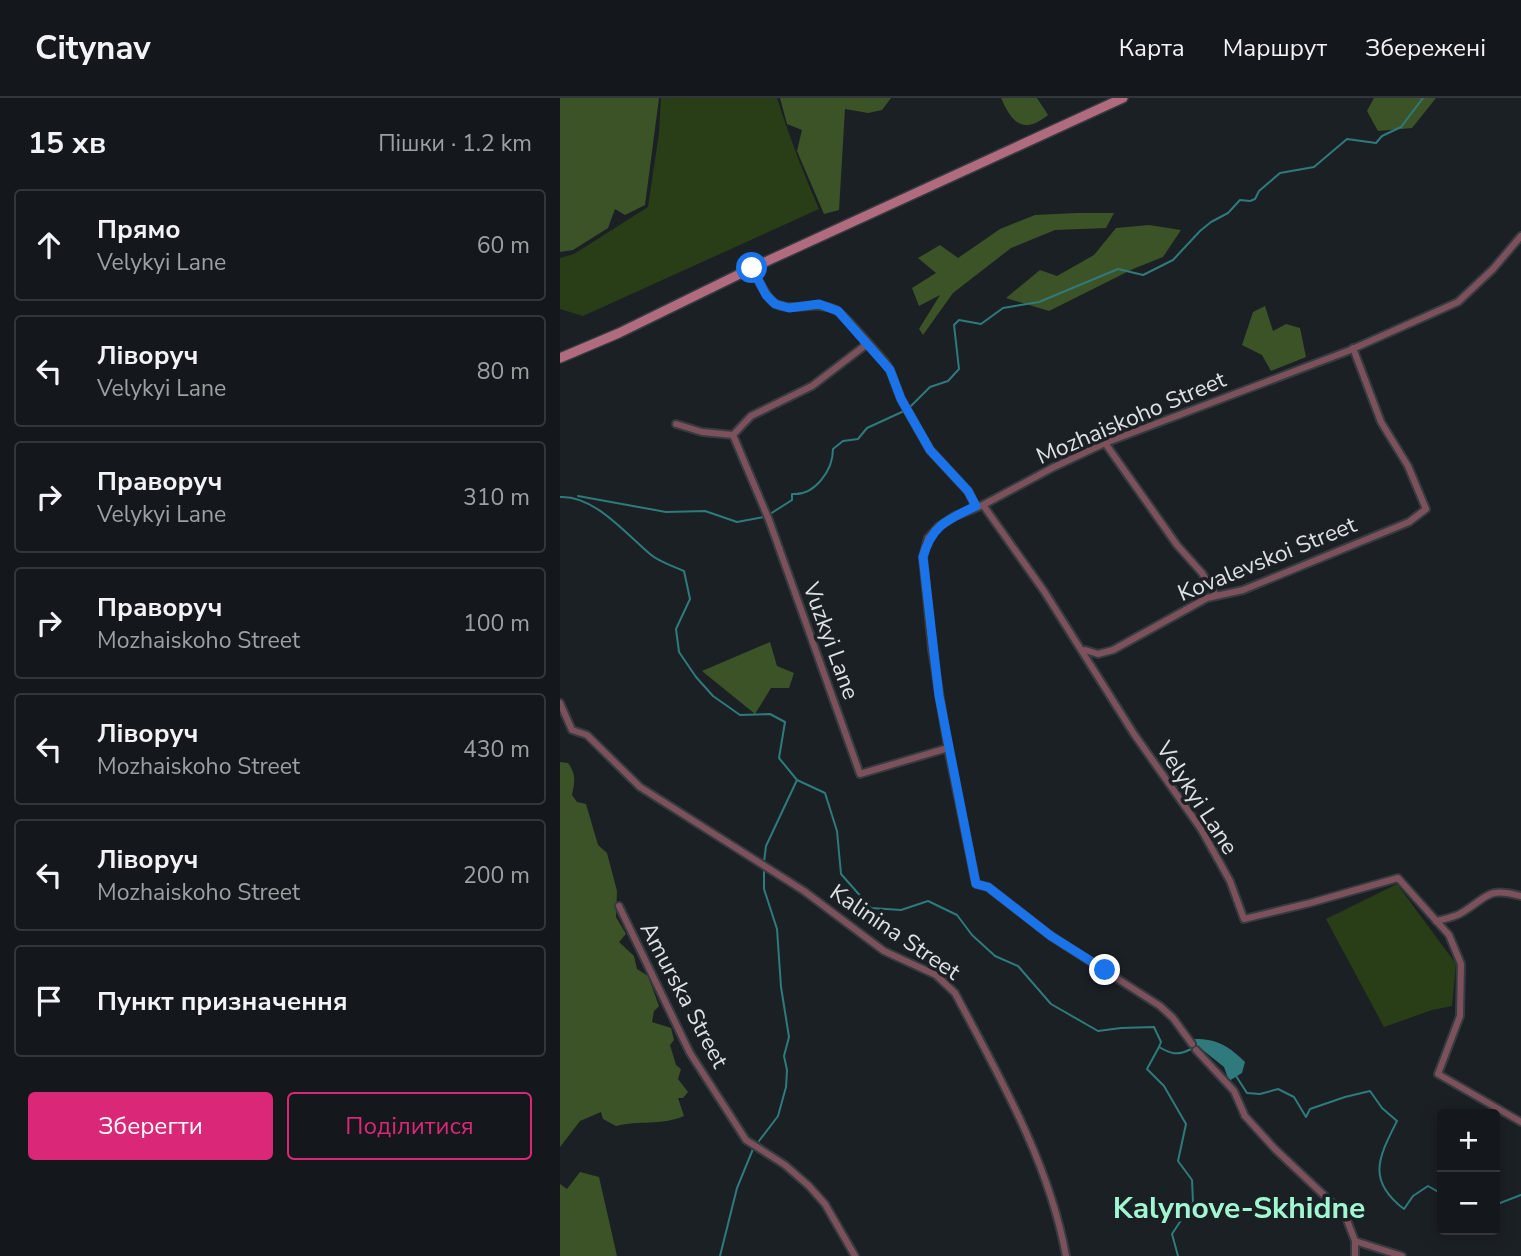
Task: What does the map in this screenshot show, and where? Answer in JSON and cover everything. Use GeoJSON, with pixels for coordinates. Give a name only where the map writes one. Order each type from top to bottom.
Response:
{"type":"FeatureCollection","features":[{"type":"Feature","properties":{"kind":"main road"},"geometry":{"type":"LineString","coordinates":[[560,358],[1122,98]]}},
{"type":"Feature","properties":{"kind":"street","name":"Mozhaiskoho Street"},"geometry":{"type":"LineString","coordinates":[[1355,1256],[1355,1241],[1345,1215],[1245,1116],[1234,1091],[1194,1047],[1173,1018],[1160,1006],[1051,936],[988,887],[976,884],[948,748],[932,649],[923,557],[928,538],[938,527],[1105,443],[1353,348],[1458,302],[1493,269],[1521,236]]}},
{"type":"Feature","properties":{"kind":"street","name":"Velykyi Lane"},"geometry":{"type":"LineString","coordinates":[[752,268],[766,295],[775,304],[789,308],[819,304],[838,311],[890,370],[901,399],[930,450],[979,505],[1083,650],[1134,733],[1201,830],[1230,881],[1244,919],[1398,878],[1449,935],[1461,964],[1460,1016],[1438,1074],[1521,1122]]}},
{"type":"Feature","properties":{"kind":"street"},"geometry":{"type":"LineString","coordinates":[[676,424],[702,432],[733,435],[751,416],[811,386],[867,344]]}},
{"type":"Feature","properties":{"kind":"street","name":"Kovalevskoi Street"},"geometry":{"type":"LineString","coordinates":[[1083,650],[1098,654],[1113,650],[1215,594],[1223,596],[1243,590],[1409,522],[1426,509],[1408,466],[1381,422],[1353,348]]}},
{"type":"Feature","properties":{"kind":"street","name":"Vuzkyi Lane"},"geometry":{"type":"LineString","coordinates":[[733,435],[769,520],[860,774],[948,748]]}},
{"type":"Feature","properties":{"kind":"street"},"geometry":{"type":"LineString","coordinates":[[1105,443],[1215,594]]}},
{"type":"Feature","properties":{"kind":"street","name":"Kalinina Street"},"geometry":{"type":"LineString","coordinates":[[560,703],[572,730],[587,735],[640,787],[804,891],[884,951],[936,975],[955,993],[1031,1142],[1053,1202],[1066,1256]]}},
{"type":"Feature","properties":{"kind":"street"},"geometry":{"type":"LineString","coordinates":[[1436,921],[1462,913],[1485,895],[1504,891],[1521,896]]}},
{"type":"Feature","properties":{"kind":"street","name":"Amurska Street"},"geometry":{"type":"LineString","coordinates":[[619,906],[690,1053],[746,1140],[785,1165],[809,1186],[825,1204],[855,1256]]}},
{"type":"Feature","properties":{"kind":"street"},"geometry":{"type":"LineString","coordinates":[[1355,1241],[1402,1256]]}},
{"type":"Feature","properties":{"kind":"green space"},"geometry":{"type":"Polygon","coordinates":[[[560,98],[659,98],[645,205],[625,215],[615,209],[608,228],[573,250],[560,252],[560,98]]]}},
{"type":"Feature","properties":{"kind":"green space"},"geometry":{"type":"Polygon","coordinates":[[[661,98],[777,98],[819,209],[583,316],[560,309],[560,258],[574,254],[648,207],[659,133],[661,98]]]}},
{"type":"Feature","properties":{"kind":"green space"},"geometry":{"type":"Polygon","coordinates":[[[780,98],[891,98],[882,110],[868,113],[845,109],[839,210],[824,214],[797,151],[802,130],[787,124],[780,98]]]}},
{"type":"Feature","properties":{"kind":"green space"},"geometry":{"type":"Polygon","coordinates":[[[1001,98],[1037,98],[1048,115],[1032,124],[1019,123],[1009,114],[1001,98]]]}},
{"type":"Feature","properties":{"kind":"green space"},"geometry":{"type":"Polygon","coordinates":[[[1374,98],[1436,98],[1412,128],[1378,131],[1367,111],[1374,98]]]}},
{"type":"Feature","properties":{"kind":"green space"},"geometry":{"type":"Polygon","coordinates":[[[1114,213],[1106,228],[1055,230],[1011,248],[953,293],[923,335],[919,329],[940,295],[919,306],[912,288],[936,273],[918,258],[940,245],[958,258],[1000,229],[1035,215],[1114,213]]]}},
{"type":"Feature","properties":{"kind":"green space"},"geometry":{"type":"Polygon","coordinates":[[[1149,225],[1181,230],[1163,257],[1049,311],[1006,298],[1040,270],[1057,276],[1094,255],[1116,228],[1149,225]]]}},
{"type":"Feature","properties":{"kind":"green space"},"geometry":{"type":"Polygon","coordinates":[[[1265,306],[1273,331],[1286,324],[1300,328],[1306,357],[1271,371],[1262,355],[1242,345],[1253,312],[1265,306]]]}},
{"type":"Feature","properties":{"kind":"green space"},"geometry":{"type":"Polygon","coordinates":[[[770,642],[777,666],[794,673],[789,688],[771,688],[755,714],[702,671],[770,642]]]}},
{"type":"Feature","properties":{"kind":"green space"},"geometry":{"type":"Polygon","coordinates":[[[560,762],[568,763],[571,767],[574,778],[572,795],[577,802],[586,804],[598,845],[607,853],[617,891],[616,917],[626,934],[619,942],[634,956],[637,969],[648,976],[659,1006],[654,1011],[652,1022],[671,1028],[674,1040],[670,1045],[676,1065],[681,1069],[678,1079],[688,1092],[683,1098],[678,1098],[684,1116],[667,1121],[616,1126],[603,1119],[601,1112],[580,1121],[560,1147],[560,762]]]}},
{"type":"Feature","properties":{"kind":"green space"},"geometry":{"type":"Polygon","coordinates":[[[1397,884],[1456,964],[1452,1006],[1384,1027],[1326,919],[1397,884]]]}},
{"type":"Feature","properties":{"kind":"green space"},"geometry":{"type":"Polygon","coordinates":[[[580,1172],[599,1177],[617,1256],[560,1256],[560,1184],[567,1189],[580,1172]]]}},
{"type":"Feature","properties":{"kind":"water"},"geometry":{"type":"Polygon","coordinates":[[[1195,1039],[1222,1044],[1234,1052],[1245,1062],[1242,1073],[1229,1081],[1224,1067],[1194,1043],[1195,1039]]]}},
{"type":"Feature","properties":{"kind":"waterway"},"geometry":{"type":"LineString","coordinates":[[909,408],[930,387],[948,381],[959,369],[954,325],[959,320],[981,324],[1003,308],[1039,302],[1118,269],[1143,275],[1173,260],[1200,231],[1228,213],[1240,200],[1255,199],[1259,191],[1280,173],[1314,167],[1347,139],[1376,143],[1382,136],[1401,127],[1423,98]]}},
{"type":"Feature","properties":{"kind":"waterway"},"geometry":{"type":"LineString","coordinates":[[770,514],[792,500],[792,494],[800,494],[815,486],[830,465],[833,449],[843,441],[858,439],[867,428],[904,411]]}},
{"type":"Feature","properties":{"kind":"waterway"},"geometry":{"type":"LineString","coordinates":[[578,496],[666,512],[705,511],[737,522],[764,517]]}},
{"type":"Feature","properties":{"kind":"waterway"},"geometry":{"type":"LineString","coordinates":[[560,497],[573,498],[597,509],[654,557],[684,571],[690,599],[676,629],[679,652],[713,696],[740,715],[770,714],[785,722],[779,758],[797,780],[825,793],[837,831],[841,874],[871,908],[901,910],[928,901],[957,915],[972,935],[995,956],[1018,966],[1051,1004],[1098,1031],[1154,1027],[1161,1042],[1159,1047],[1175,1053],[1191,1049]]}},
{"type":"Feature","properties":{"kind":"waterway"},"geometry":{"type":"LineString","coordinates":[[764,862],[766,846],[797,780]]}},
{"type":"Feature","properties":{"kind":"waterway"},"geometry":{"type":"LineString","coordinates":[[759,1141],[778,1116],[786,1087],[784,1056],[789,1037],[781,987],[777,929],[764,889],[764,867]]}},
{"type":"Feature","properties":{"kind":"waterway"},"geometry":{"type":"LineString","coordinates":[[1159,1047],[1147,1069],[1164,1086],[1186,1124],[1178,1161],[1192,1180],[1193,1202],[1172,1234],[1178,1256]]}},
{"type":"Feature","properties":{"kind":"waterway"},"geometry":{"type":"LineString","coordinates":[[1236,1076],[1247,1093],[1260,1094],[1278,1089],[1294,1097],[1306,1117],[1310,1109],[1370,1091],[1382,1108],[1397,1121],[1381,1157],[1380,1178],[1384,1188],[1404,1209],[1413,1196],[1428,1186],[1437,1191]]}},
{"type":"Feature","properties":{"kind":"waterway"},"geometry":{"type":"LineString","coordinates":[[720,1256],[737,1188],[753,1149]]}},
{"type":"Feature","properties":{"kind":"waterway"},"geometry":{"type":"LineString","coordinates":[[1500,1203],[1521,1195]]}},
{"type":"Feature","properties":{"kind":"district","name":"Kalynove-Skhidne"},"geometry":{"type":"Point","coordinates":[1239,1208]}},
{"type":"Feature","properties":{"kind":"route"},"geometry":{"type":"LineString","coordinates":[[752,268],[766,295],[775,304],[789,308],[819,304],[838,311],[873,348],[890,370],[901,399],[930,450],[968,491],[976,506],[938,527],[928,538],[923,557],[939,696],[976,884],[988,887],[1051,936],[1105,970]]}}]}
